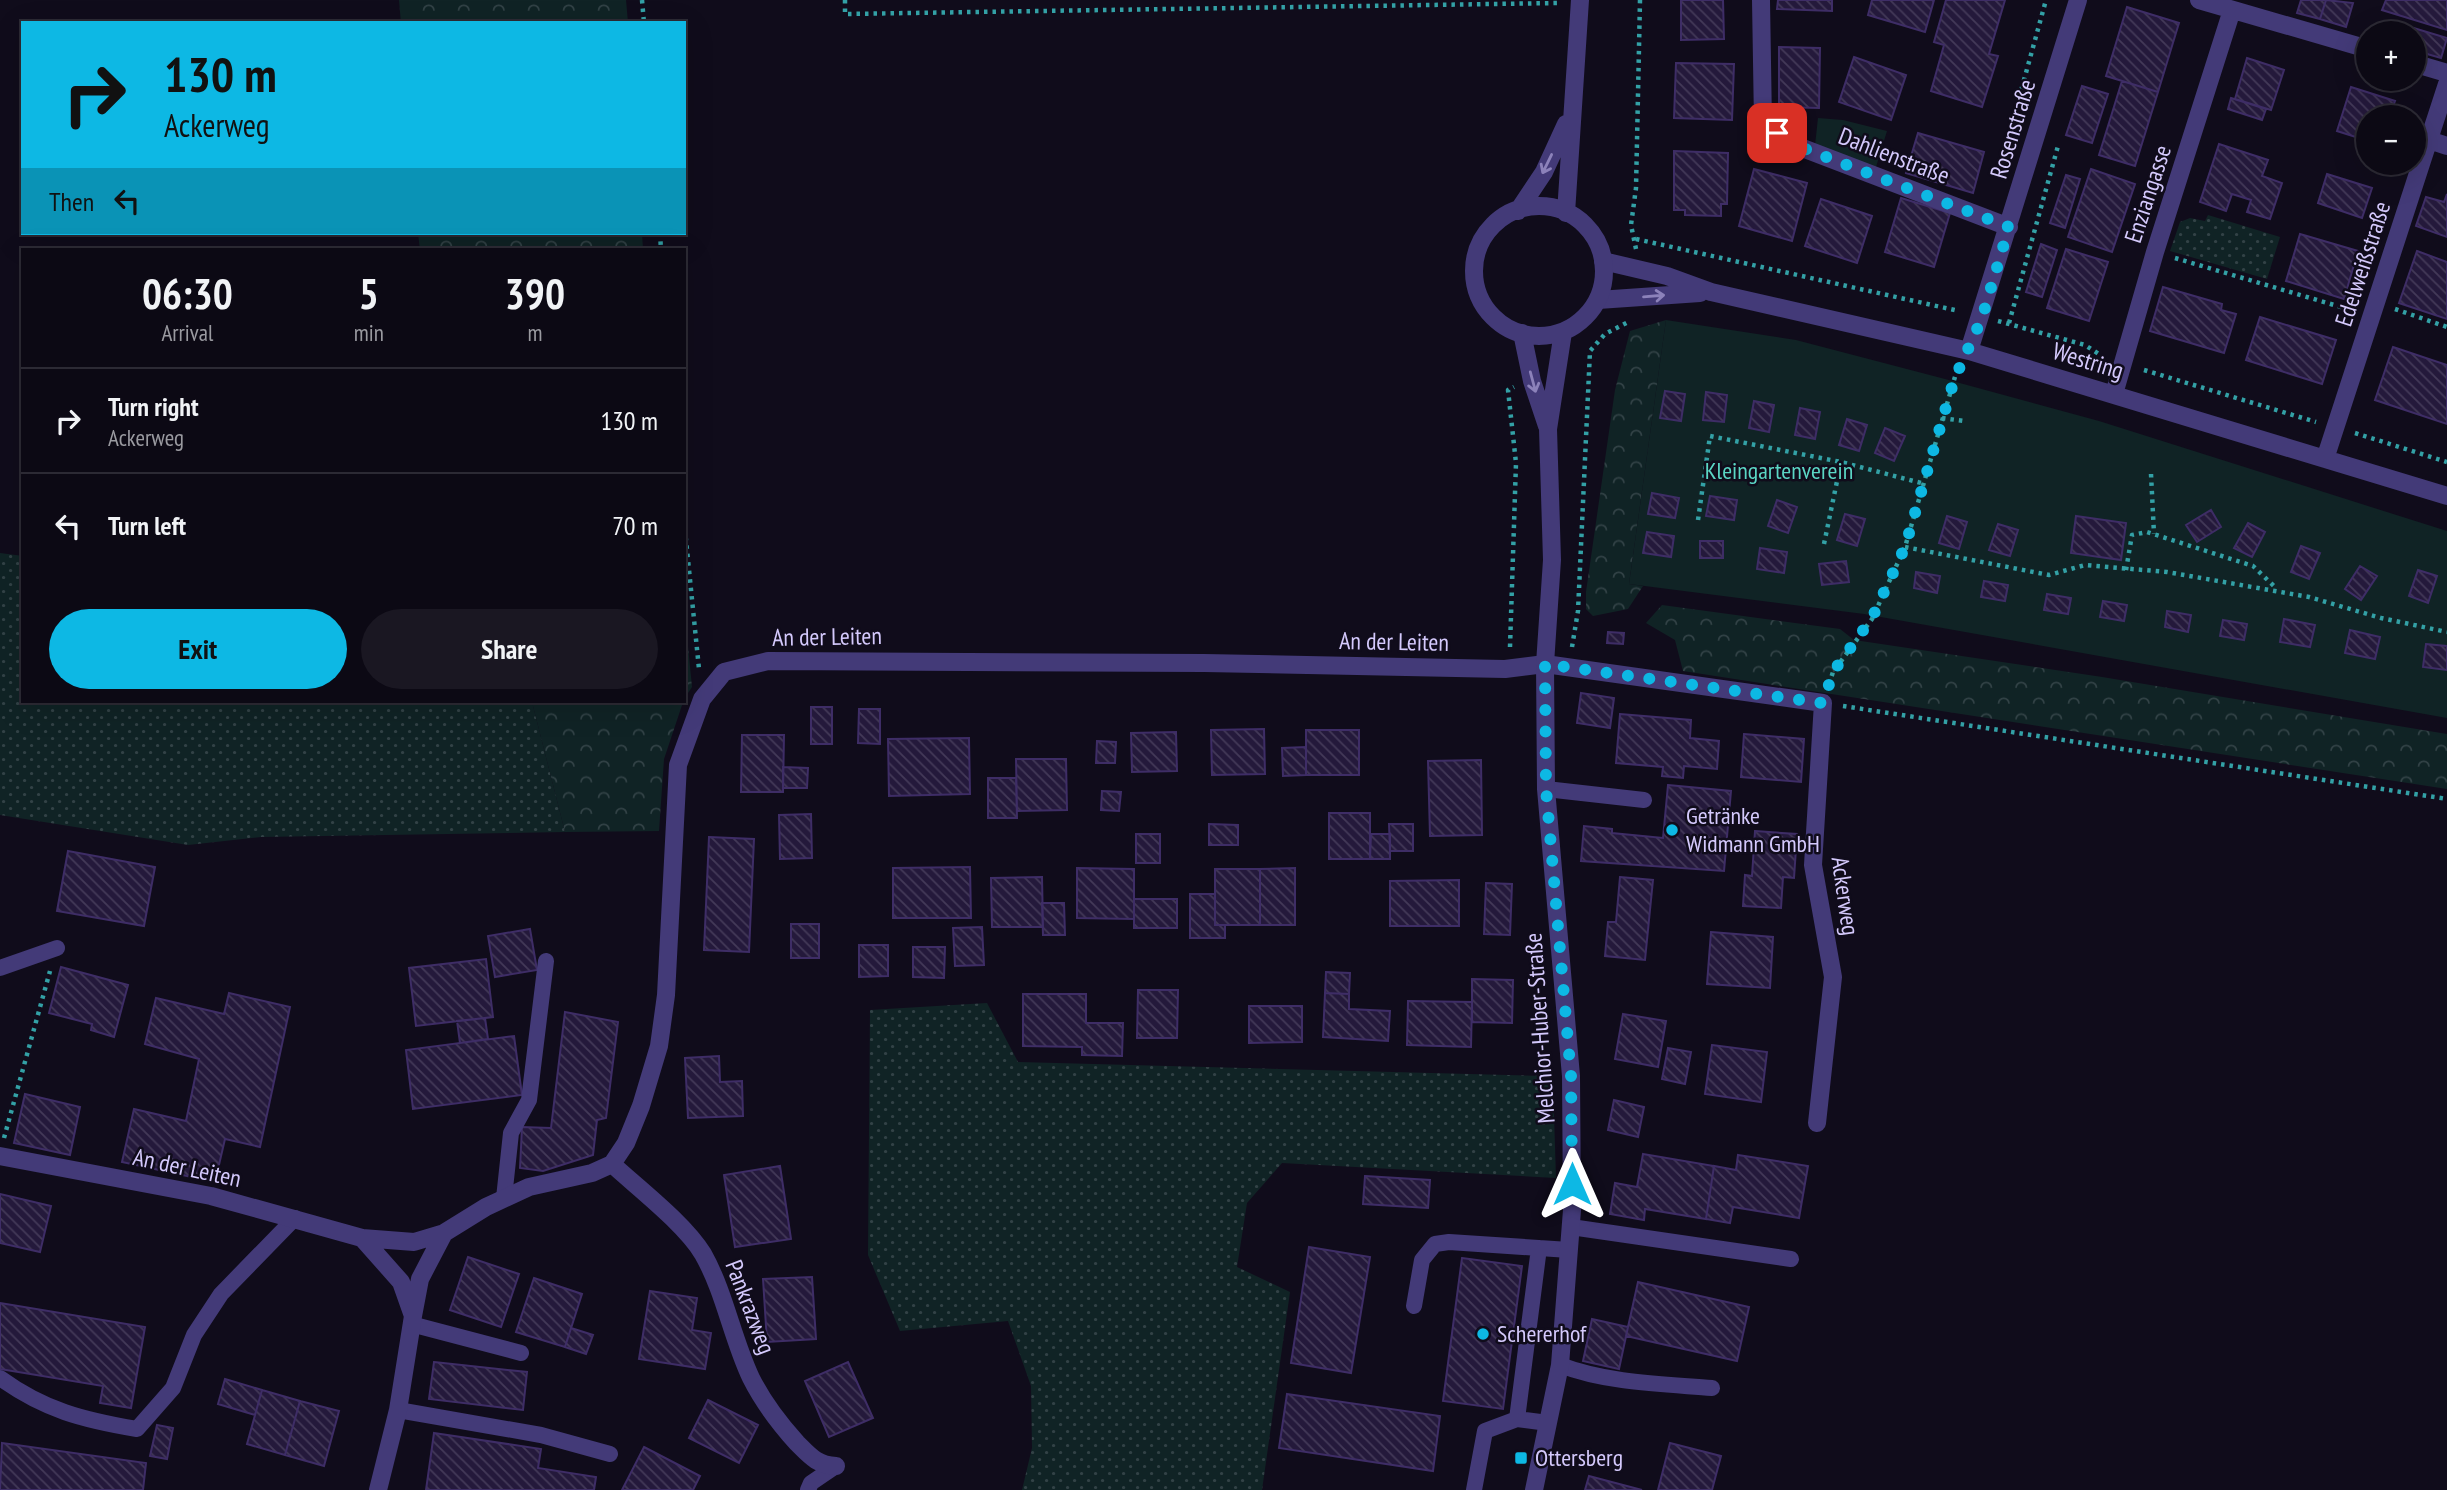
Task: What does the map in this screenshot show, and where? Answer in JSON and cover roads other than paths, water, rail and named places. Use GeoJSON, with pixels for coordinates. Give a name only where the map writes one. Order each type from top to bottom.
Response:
{"type":"FeatureCollection","features":[{"type":"Feature","properties":{"kind":"street","name":"Dahlienstraße"},"geometry":{"type":"LineString","coordinates":[[1761,0],[1763,123],[1792,144],[2009,227]]}},
{"type":"Feature","properties":{"kind":"street","name":"Rosenstraße"},"geometry":{"type":"LineString","coordinates":[[1969,351],[1982,318],[2078,0]]}},
{"type":"Feature","properties":{"kind":"street"},"geometry":{"type":"LineString","coordinates":[[2199,0],[2356,46]]}},
{"type":"Feature","properties":{"kind":"street"},"geometry":{"type":"LineString","coordinates":[[1566,213],[1570,114],[1580,1]]}},
{"type":"Feature","properties":{"kind":"street","name":"Enziangasse"},"geometry":{"type":"LineString","coordinates":[[2114,394],[2155,252],[2232,10]]}},
{"type":"Feature","properties":{"kind":"street"},"geometry":{"type":"LineString","coordinates":[[2426,67],[2447,73]]}},
{"type":"Feature","properties":{"kind":"street","name":"Edelweißstraße"},"geometry":{"type":"LineString","coordinates":[[2325,459],[2447,84]]}},
{"type":"Feature","properties":{"kind":"street"},"geometry":{"type":"LineString","coordinates":[[1518,211],[1544,172],[1570,114]]}},
{"type":"Feature","properties":{"kind":"street"},"geometry":{"type":"LineString","coordinates":[[2429,140],[2447,146]]}},
{"type":"Feature","properties":{"kind":"street"},"geometry":{"type":"LineString","coordinates":[[1541,207],[1566,213],[1585,226],[1595,238],[1603,261],[1603,285],[1598,300],[1589,313],[1563,332],[1546,336],[1522,333],[1500,323],[1480,298],[1474,271],[1476,256],[1488,231],[1498,221],[1518,211],[1541,207]]}},
{"type":"Feature","properties":{"kind":"street","name":"Westring"},"geometry":{"type":"LineString","coordinates":[[1603,261],[1711,292],[1969,351],[2447,496]]}},
{"type":"Feature","properties":{"kind":"street","name":"Westring"},"geometry":{"type":"LineString","coordinates":[[1598,300],[1711,292]]}},
{"type":"Feature","properties":{"kind":"street"},"geometry":{"type":"LineString","coordinates":[[1548,429],[1563,332]]}},
{"type":"Feature","properties":{"kind":"street"},"geometry":{"type":"LineString","coordinates":[[1522,333],[1532,381],[1548,429]]}},
{"type":"Feature","properties":{"kind":"street","name":"Melchior-Huber-Straße"},"geometry":{"type":"LineString","coordinates":[[1534,1490],[1560,1365],[1571,1227],[1571,1076],[1546,789],[1545,664],[1552,560],[1548,429]]}},
{"type":"Feature","properties":{"kind":"street","name":"An der Leiten"},"geometry":{"type":"LineString","coordinates":[[2,1147],[211,1196],[362,1238],[414,1242],[444,1233],[529,1187],[592,1173],[612,1164],[626,1143],[641,1106],[659,1046],[666,995],[678,765],[702,699],[724,672],[768,661],[1204,663],[1505,669],[1545,664]]}},
{"type":"Feature","properties":{"kind":"street","name":"Ackerweg"},"geometry":{"type":"LineString","coordinates":[[1545,664],[1823,703],[1813,865],[1833,977],[1817,1123]]}},
{"type":"Feature","properties":{"kind":"street","name":"Pankrazweg"},"geometry":{"type":"LineString","coordinates":[[612,1164],[663,1210],[702,1252],[729,1312],[751,1377],[778,1422],[813,1460],[823,1466],[836,1466]]}},
{"type":"Feature","properties":{"kind":"street"},"geometry":{"type":"LineString","coordinates":[[378,1490],[398,1410],[421,1279],[444,1233]]}},
{"type":"Feature","properties":{"kind":"street"},"geometry":{"type":"LineString","coordinates":[[362,1238],[401,1282],[412,1320]]}},
{"type":"Feature","properties":{"kind":"lane"},"geometry":{"type":"LineString","coordinates":[[1546,789],[1644,800]]}},
{"type":"Feature","properties":{"kind":"lane"},"geometry":{"type":"LineString","coordinates":[[0,968],[57,948]]}},
{"type":"Feature","properties":{"kind":"lane"},"geometry":{"type":"LineString","coordinates":[[504,1199],[511,1133],[529,1100],[546,961]]}},
{"type":"Feature","properties":{"kind":"lane"},"geometry":{"type":"LineString","coordinates":[[0,1378],[18,1393],[86,1420],[136,1429],[173,1388],[194,1335],[222,1294],[295,1218]]}},
{"type":"Feature","properties":{"kind":"lane"},"geometry":{"type":"LineString","coordinates":[[1571,1227],[1791,1259]]}},
{"type":"Feature","properties":{"kind":"lane"},"geometry":{"type":"LineString","coordinates":[[1414,1306],[1422,1260],[1436,1244],[1449,1242],[1569,1250]]}},
{"type":"Feature","properties":{"kind":"lane"},"geometry":{"type":"LineString","coordinates":[[1517,1419],[1539,1248]]}},
{"type":"Feature","properties":{"kind":"lane"},"geometry":{"type":"LineString","coordinates":[[412,1320],[521,1353]]}},
{"type":"Feature","properties":{"kind":"lane"},"geometry":{"type":"LineString","coordinates":[[1560,1365],[1576,1372],[1648,1384],[1712,1388]]}},
{"type":"Feature","properties":{"kind":"lane"},"geometry":{"type":"LineString","coordinates":[[398,1410],[541,1435],[610,1454]]}},
{"type":"Feature","properties":{"kind":"lane"},"geometry":{"type":"LineString","coordinates":[[1474,1490],[1485,1431],[1517,1419],[1548,1423]]}},
{"type":"Feature","properties":{"kind":"lane"},"geometry":{"type":"LineString","coordinates":[[808,1490],[811,1483],[836,1466]]}},
{"type":"Feature","properties":{"kind":"place","name":"Getränke Widmann GmbH"},"geometry":{"type":"Point","coordinates":[1672,830]}},
{"type":"Feature","properties":{"kind":"place","name":"Schererhof"},"geometry":{"type":"Point","coordinates":[1483,1334]}},
{"type":"Feature","properties":{"kind":"place","name":"Ottersberg"},"geometry":{"type":"Point","coordinates":[1521,1458]}},
{"type":"Feature","properties":{"kind":"park label","name":"Kleingartenverein"},"geometry":{"type":"Point","coordinates":[1779,471]}}]}
